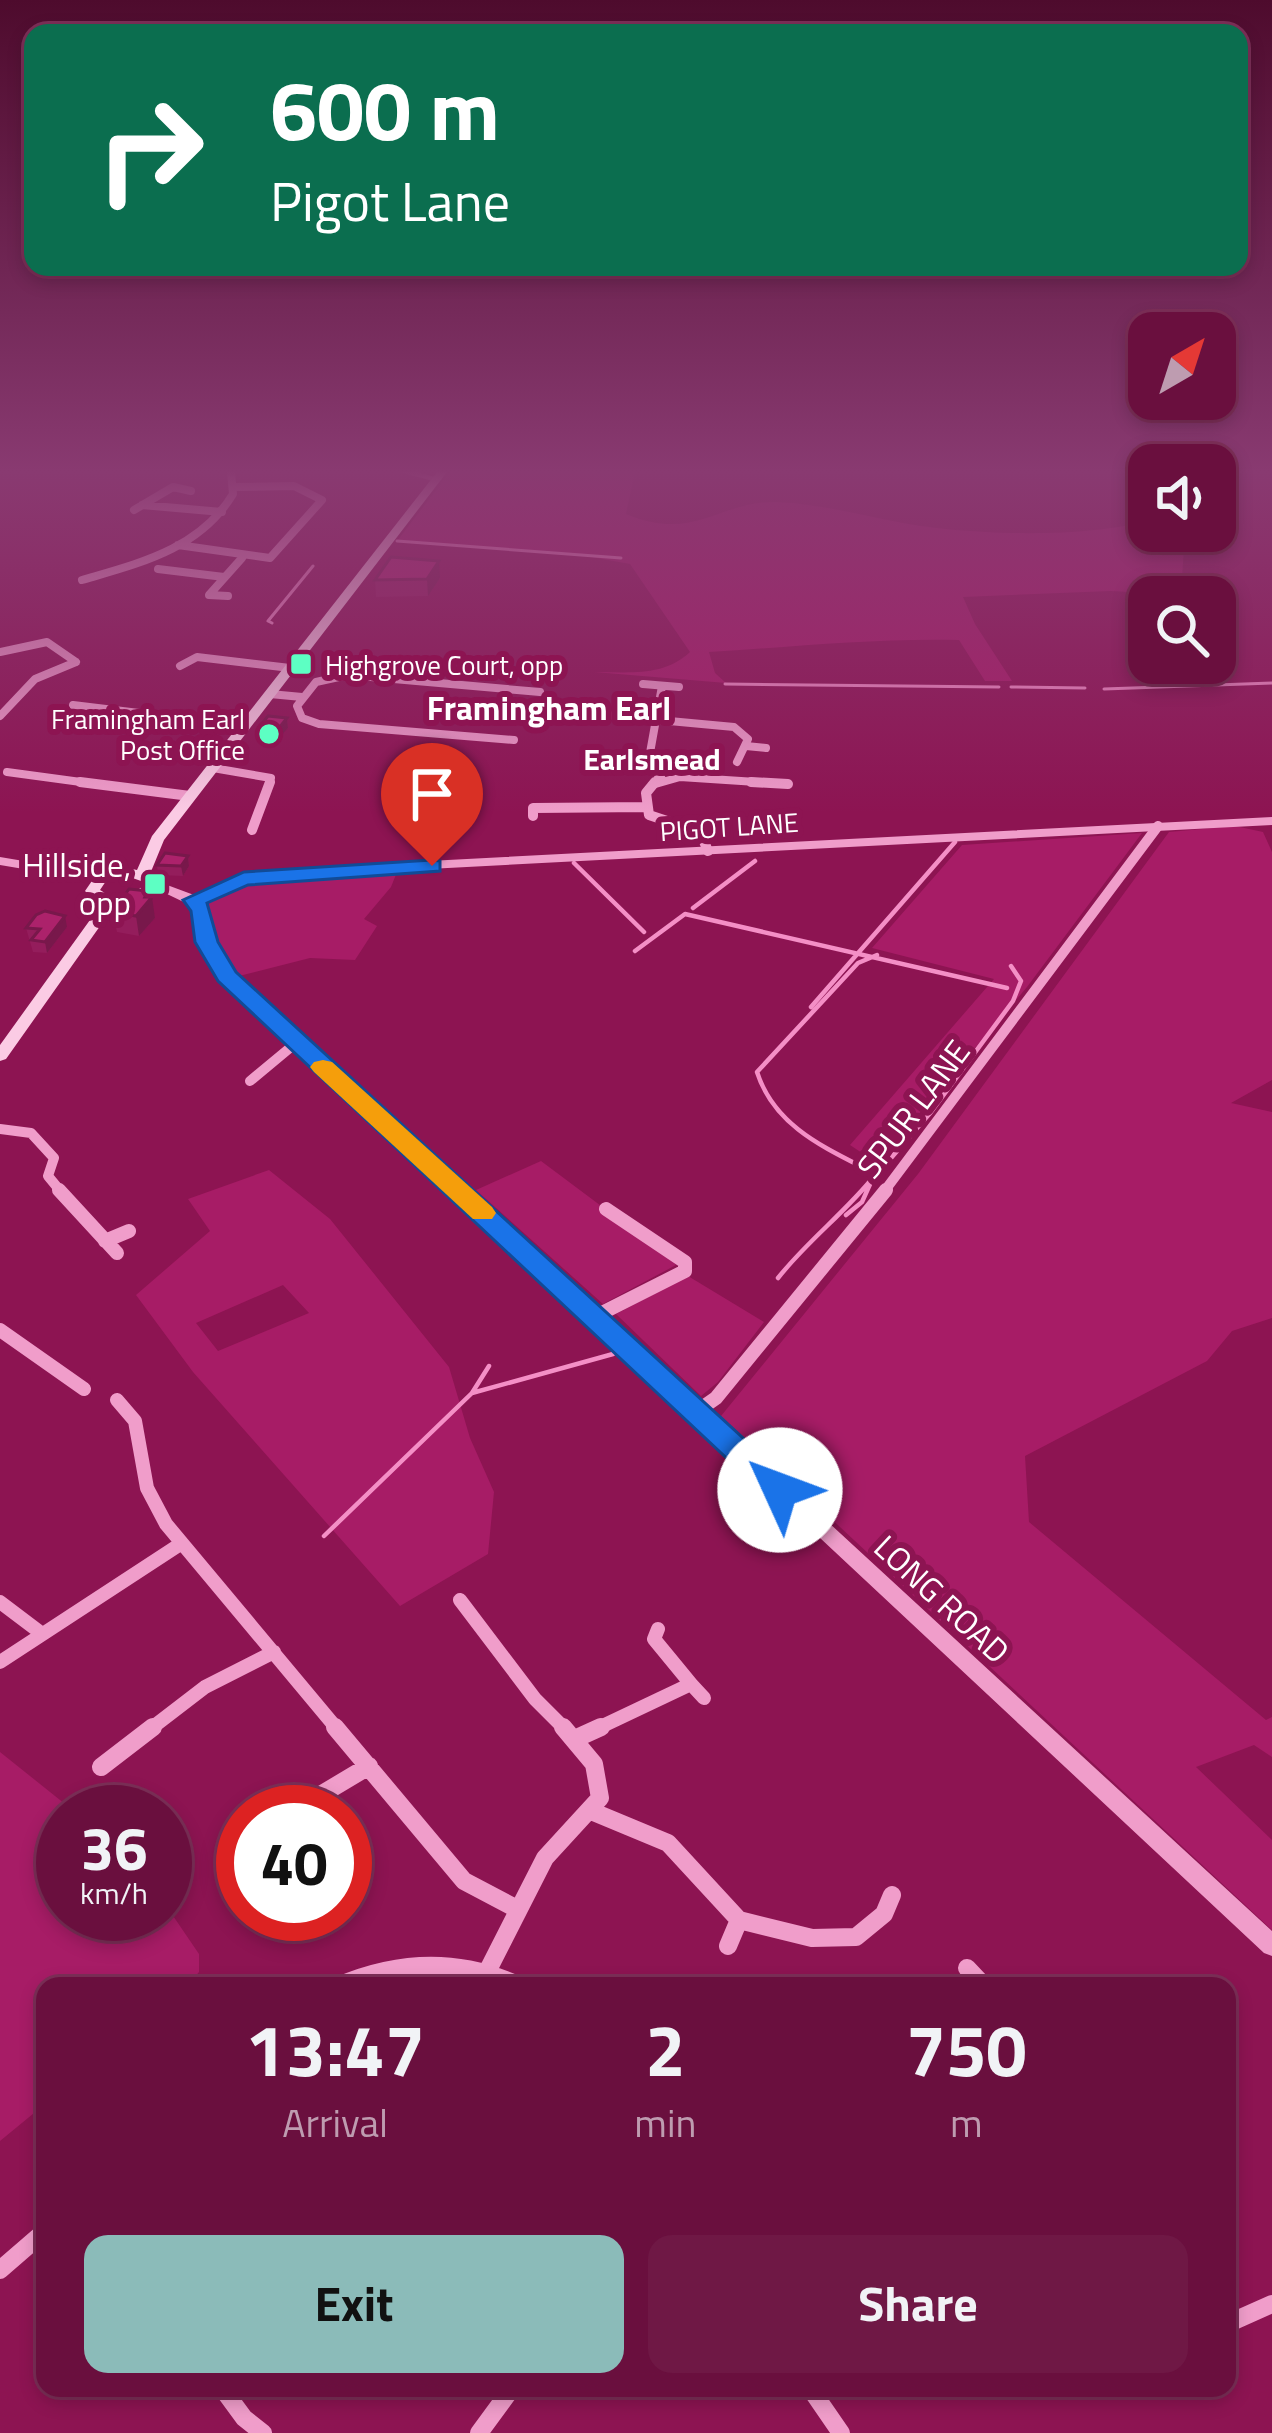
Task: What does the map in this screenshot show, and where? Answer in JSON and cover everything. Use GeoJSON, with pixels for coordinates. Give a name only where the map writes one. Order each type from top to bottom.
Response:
{"type":"FeatureCollection","features":[{"type":"Feature","properties":{"kind":"main road"},"geometry":{"type":"LineString","coordinates":[[0,1056],[103,891],[152,848],[354,586]]}},
{"type":"Feature","properties":{"kind":"main road"},"geometry":{"type":"LineString","coordinates":[[139,889],[152,848]]}},
{"type":"Feature","properties":{"kind":"main road"},"geometry":{"type":"LineString","coordinates":[[103,891],[139,889]]}},
{"type":"Feature","properties":{"kind":"main road"},"geometry":{"type":"LineString","coordinates":[[103,891],[139,889]]}},
{"type":"Feature","properties":{"kind":"street"},"geometry":{"type":"LineString","coordinates":[[209,596],[217,586]]}},
{"type":"Feature","properties":{"kind":"street"},"geometry":{"type":"LineString","coordinates":[[194,597],[228,596]]}},
{"type":"Feature","properties":{"kind":"street"},"geometry":{"type":"LineString","coordinates":[[0,652],[21,652],[64,637]]}},
{"type":"Feature","properties":{"kind":"street"},"geometry":{"type":"LineString","coordinates":[[2,695],[15,696],[35,679],[76,662],[47,642]]}},
{"type":"Feature","properties":{"kind":"street"},"geometry":{"type":"LineString","coordinates":[[180,665],[200,654],[290,668]]}},
{"type":"Feature","properties":{"kind":"street"},"geometry":{"type":"LineString","coordinates":[[514,740],[319,724],[297,712],[302,697],[316,682],[348,675],[540,692]]}},
{"type":"Feature","properties":{"kind":"street"},"geometry":{"type":"LineString","coordinates":[[644,684],[680,687]]}},
{"type":"Feature","properties":{"kind":"street"},"geometry":{"type":"LineString","coordinates":[[662,686],[648,769],[662,778],[784,789]]}},
{"type":"Feature","properties":{"kind":"street"},"geometry":{"type":"LineString","coordinates":[[270,694],[302,697]]}},
{"type":"Feature","properties":{"kind":"street"},"geometry":{"type":"LineString","coordinates":[[0,716],[15,703],[15,696]]}},
{"type":"Feature","properties":{"kind":"street"},"geometry":{"type":"LineString","coordinates":[[82,706],[246,726]]}},
{"type":"Feature","properties":{"kind":"street"},"geometry":{"type":"LineString","coordinates":[[587,716],[734,727],[747,734],[737,761]]}},
{"type":"Feature","properties":{"kind":"street"},"geometry":{"type":"LineString","coordinates":[[746,746],[766,748]]}},
{"type":"Feature","properties":{"kind":"street"},"geometry":{"type":"LineString","coordinates":[[213,768],[271,778],[254,826],[271,822]]}},
{"type":"Feature","properties":{"kind":"street"},"geometry":{"type":"LineString","coordinates":[[7,772],[190,796]]}},
{"type":"Feature","properties":{"kind":"street"},"geometry":{"type":"LineString","coordinates":[[662,778],[650,786],[647,808],[652,818],[700,832],[708,851]]}},
{"type":"Feature","properties":{"kind":"street"},"geometry":{"type":"LineString","coordinates":[[532,809],[596,804],[647,808]]}},
{"type":"Feature","properties":{"kind":"street","name":"PIGOT LANE"},"geometry":{"type":"LineString","coordinates":[[184,897],[269,876],[1272,821]]}},
{"type":"Feature","properties":{"kind":"street","name":"SPUR LANE"},"geometry":{"type":"LineString","coordinates":[[696,1412],[716,1398],[889,1186],[1158,826]]}},
{"type":"Feature","properties":{"kind":"street"},"geometry":{"type":"LineString","coordinates":[[2,864],[68,876],[103,891]]}},
{"type":"Feature","properties":{"kind":"street"},"geometry":{"type":"LineString","coordinates":[[139,889],[184,897]]}},
{"type":"Feature","properties":{"kind":"street","name":"LONG ROAD"},"geometry":{"type":"LineString","coordinates":[[184,897],[202,911],[206,942],[217,965],[1272,1946]]}},
{"type":"Feature","properties":{"kind":"street"},"geometry":{"type":"LineString","coordinates":[[250,1081],[297,1042]]}},
{"type":"Feature","properties":{"kind":"street"},"geometry":{"type":"LineString","coordinates":[[0,1129],[34,1135],[54,1158],[48,1176],[117,1253]]}},
{"type":"Feature","properties":{"kind":"street"},"geometry":{"type":"LineString","coordinates":[[594,1317],[685,1271],[686,1262],[606,1209]]}},
{"type":"Feature","properties":{"kind":"street"},"geometry":{"type":"LineString","coordinates":[[105,1241],[129,1231]]}},
{"type":"Feature","properties":{"kind":"street"},"geometry":{"type":"LineString","coordinates":[[0,1330],[83,1389]]}},
{"type":"Feature","properties":{"kind":"street"},"geometry":{"type":"LineString","coordinates":[[117,1400],[135,1420],[152,1502],[182,1543],[464,1881],[517,1910]]}},
{"type":"Feature","properties":{"kind":"street"},"geometry":{"type":"LineString","coordinates":[[0,1662],[182,1543]]}},
{"type":"Feature","properties":{"kind":"street"},"geometry":{"type":"LineString","coordinates":[[460,1600],[539,1705],[579,1737],[600,1779],[600,1798],[557,1841],[488,1970]]}},
{"type":"Feature","properties":{"kind":"street"},"geometry":{"type":"LineString","coordinates":[[0,1602],[41,1633]]}},
{"type":"Feature","properties":{"kind":"street"},"geometry":{"type":"LineString","coordinates":[[658,1628],[654,1639],[659,1649],[704,1698]]}},
{"type":"Feature","properties":{"kind":"street"},"geometry":{"type":"LineString","coordinates":[[101,1767],[205,1687],[274,1652]]}},
{"type":"Feature","properties":{"kind":"street"},"geometry":{"type":"LineString","coordinates":[[579,1737],[691,1684]]}},
{"type":"Feature","properties":{"kind":"street"},"geometry":{"type":"LineString","coordinates":[[337,1785],[369,1766]]}},
{"type":"Feature","properties":{"kind":"street"},"geometry":{"type":"LineString","coordinates":[[591,1811],[668,1844],[740,1921],[812,1938],[856,1937],[884,1914],[892,1895]]}},
{"type":"Feature","properties":{"kind":"street"},"geometry":{"type":"LineString","coordinates":[[728,1946],[740,1921]]}},
{"type":"Feature","properties":{"kind":"street"},"geometry":{"type":"LineString","coordinates":[[362,1977],[445,1963],[502,1977]]}},
{"type":"Feature","properties":{"kind":"street"},"geometry":{"type":"LineString","coordinates":[[967,1968],[976,1977]]}},
{"type":"Feature","properties":{"kind":"street"},"geometry":{"type":"LineString","coordinates":[[0,2270],[36,2239]]}},
{"type":"Feature","properties":{"kind":"street"},"geometry":{"type":"LineString","coordinates":[[1236,2320],[1272,2304]]}},
{"type":"Feature","properties":{"kind":"street"},"geometry":{"type":"LineString","coordinates":[[229,2397],[262,2433]]}},
{"type":"Feature","properties":{"kind":"street"},"geometry":{"type":"LineString","coordinates":[[479,2433],[505,2397]]}},
{"type":"Feature","properties":{"kind":"street"},"geometry":{"type":"LineString","coordinates":[[816,2397],[841,2433]]}},
{"type":"Feature","properties":{"kind":"shaded area"},"geometry":{"type":"Polygon","coordinates":[[[645,586],[1128,586],[1128,592],[963,597],[1012,681],[985,681],[959,640],[709,652],[715,673],[726,683],[594,672],[657,669],[690,652],[645,586]]]}},
{"type":"Feature","properties":{"kind":"shaded area"},"geometry":{"type":"Polygon","coordinates":[[[1235,826],[1263,832],[1272,852],[1272,1080],[1231,1103],[1272,1112],[1272,1318],[1232,1331],[1207,1361],[1025,1456],[1029,1522],[1266,1720],[1272,1717],[1272,1757],[1254,1745],[1196,1767],[1272,1840],[1272,1930],[721,1416],[918,1174],[1169,832],[1235,826]]]}},
{"type":"Feature","properties":{"kind":"shaded area"},"geometry":{"type":"Polygon","coordinates":[[[1142,833],[1027,987],[877,1163],[850,1145],[994,979],[872,948],[962,845],[1142,833]]]}},
{"type":"Feature","properties":{"kind":"shaded area"},"geometry":{"type":"Polygon","coordinates":[[[397,872],[391,887],[364,919],[377,926],[355,960],[310,958],[235,977],[224,964],[201,902],[272,879],[397,872]]]}},
{"type":"Feature","properties":{"kind":"shaded area"},"geometry":{"type":"Polygon","coordinates":[[[541,1161],[676,1265],[603,1304],[476,1190],[541,1161]]]}},
{"type":"Feature","properties":{"kind":"shaded area"},"geometry":{"type":"Polygon","coordinates":[[[269,1170],[330,1219],[449,1367],[470,1438],[494,1492],[488,1554],[400,1606],[193,1372],[136,1295],[210,1231],[188,1199],[269,1170]],[[283,1285],[196,1323],[218,1351],[309,1313],[283,1285]]]}},
{"type":"Feature","properties":{"kind":"shaded area"},"geometry":{"type":"Polygon","coordinates":[[[688,1276],[764,1322],[718,1382],[701,1396],[616,1314],[688,1276]]]}},
{"type":"Feature","properties":{"kind":"shaded area"},"geometry":{"type":"Polygon","coordinates":[[[0,1752],[41,1785],[36,1785],[36,1941],[190,1941],[199,1954],[195,1977],[36,1977],[36,2111],[0,2141],[0,1752]]]}},
{"type":"Feature","properties":{"kind":"building"},"geometry":{"type":"Polygon","coordinates":[[[268,716],[287,718],[279,728],[260,726],[268,716]]]}},
{"type":"Feature","properties":{"kind":"building"},"geometry":{"type":"Polygon","coordinates":[[[165,853],[188,856],[181,866],[157,865],[165,853]]]}},
{"type":"Feature","properties":{"kind":"building"},"geometry":{"type":"Polygon","coordinates":[[[129,889],[148,891],[145,897],[152,897],[136,916],[113,912],[129,889]]]}},
{"type":"Feature","properties":{"kind":"building"},"geometry":{"type":"Polygon","coordinates":[[[45,911],[65,916],[45,942],[31,940],[40,929],[26,928],[45,911]]]}},
{"type":"Feature","properties":{"kind":"waterway"},"geometry":{"type":"LineString","coordinates":[[272,623],[268,621],[297,586]]}},
{"type":"Feature","properties":{"kind":"waterway"},"geometry":{"type":"LineString","coordinates":[[1104,689],[1272,683]]}},
{"type":"Feature","properties":{"kind":"waterway"},"geometry":{"type":"LineString","coordinates":[[725,684],[999,687]]}},
{"type":"Feature","properties":{"kind":"waterway"},"geometry":{"type":"LineString","coordinates":[[1011,687],[1085,688]]}},
{"type":"Feature","properties":{"kind":"waterway"},"geometry":{"type":"LineString","coordinates":[[858,954],[955,842]]}},
{"type":"Feature","properties":{"kind":"waterway"},"geometry":{"type":"LineString","coordinates":[[693,908],[755,861]]}},
{"type":"Feature","properties":{"kind":"waterway"},"geometry":{"type":"LineString","coordinates":[[574,863],[644,932]]}},
{"type":"Feature","properties":{"kind":"waterway"},"geometry":{"type":"LineString","coordinates":[[635,951],[685,914],[858,954]]}},
{"type":"Feature","properties":{"kind":"waterway"},"geometry":{"type":"LineString","coordinates":[[811,1007],[858,954]]}},
{"type":"Feature","properties":{"kind":"waterway"},"geometry":{"type":"LineString","coordinates":[[858,954],[872,957]]}},
{"type":"Feature","properties":{"kind":"waterway"},"geometry":{"type":"LineString","coordinates":[[872,957],[877,955]]}},
{"type":"Feature","properties":{"kind":"waterway"},"geometry":{"type":"LineString","coordinates":[[778,1278],[876,1174],[805,1135],[776,1108],[757,1072],[858,963],[872,957]]}},
{"type":"Feature","properties":{"kind":"waterway"},"geometry":{"type":"LineString","coordinates":[[872,957],[1007,988]]}},
{"type":"Feature","properties":{"kind":"waterway"},"geometry":{"type":"LineString","coordinates":[[878,1173],[931,1112],[1013,1001],[1021,981],[1011,966]]}},
{"type":"Feature","properties":{"kind":"waterway"},"geometry":{"type":"LineString","coordinates":[[846,1215],[862,1202],[871,1182]]}},
{"type":"Feature","properties":{"kind":"waterway"},"geometry":{"type":"LineString","coordinates":[[472,1393],[613,1354]]}},
{"type":"Feature","properties":{"kind":"waterway"},"geometry":{"type":"LineString","coordinates":[[472,1393],[489,1366]]}},
{"type":"Feature","properties":{"kind":"waterway"},"geometry":{"type":"LineString","coordinates":[[324,1536],[472,1393]]}},
{"type":"Feature","properties":{"kind":"slow traffic"},"geometry":{"type":"LineString","coordinates":[[323,1067],[483,1213]]}},
{"type":"Feature","properties":{"kind":"place","name":"Highgrove Court, opp"},"geometry":{"type":"Point","coordinates":[301,664]}},
{"type":"Feature","properties":{"kind":"place","name":"Framingham Earl Post Office"},"geometry":{"type":"Point","coordinates":[269,734]}},
{"type":"Feature","properties":{"kind":"place","name":"Hillside, opp"},"geometry":{"type":"Point","coordinates":[155,884]}},
{"type":"Feature","properties":{"kind":"district","name":"Framingham Earl"},"geometry":{"type":"Point","coordinates":[549,708]}},
{"type":"Feature","properties":{"kind":"district","name":"Earlsmead"},"geometry":{"type":"Point","coordinates":[652,759]}},
{"type":"Feature","properties":{"kind":"route"},"geometry":{"type":"LineString","coordinates":[[432,866],[244,879],[194,900],[202,911],[206,942],[227,976],[780,1490]]}}]}
